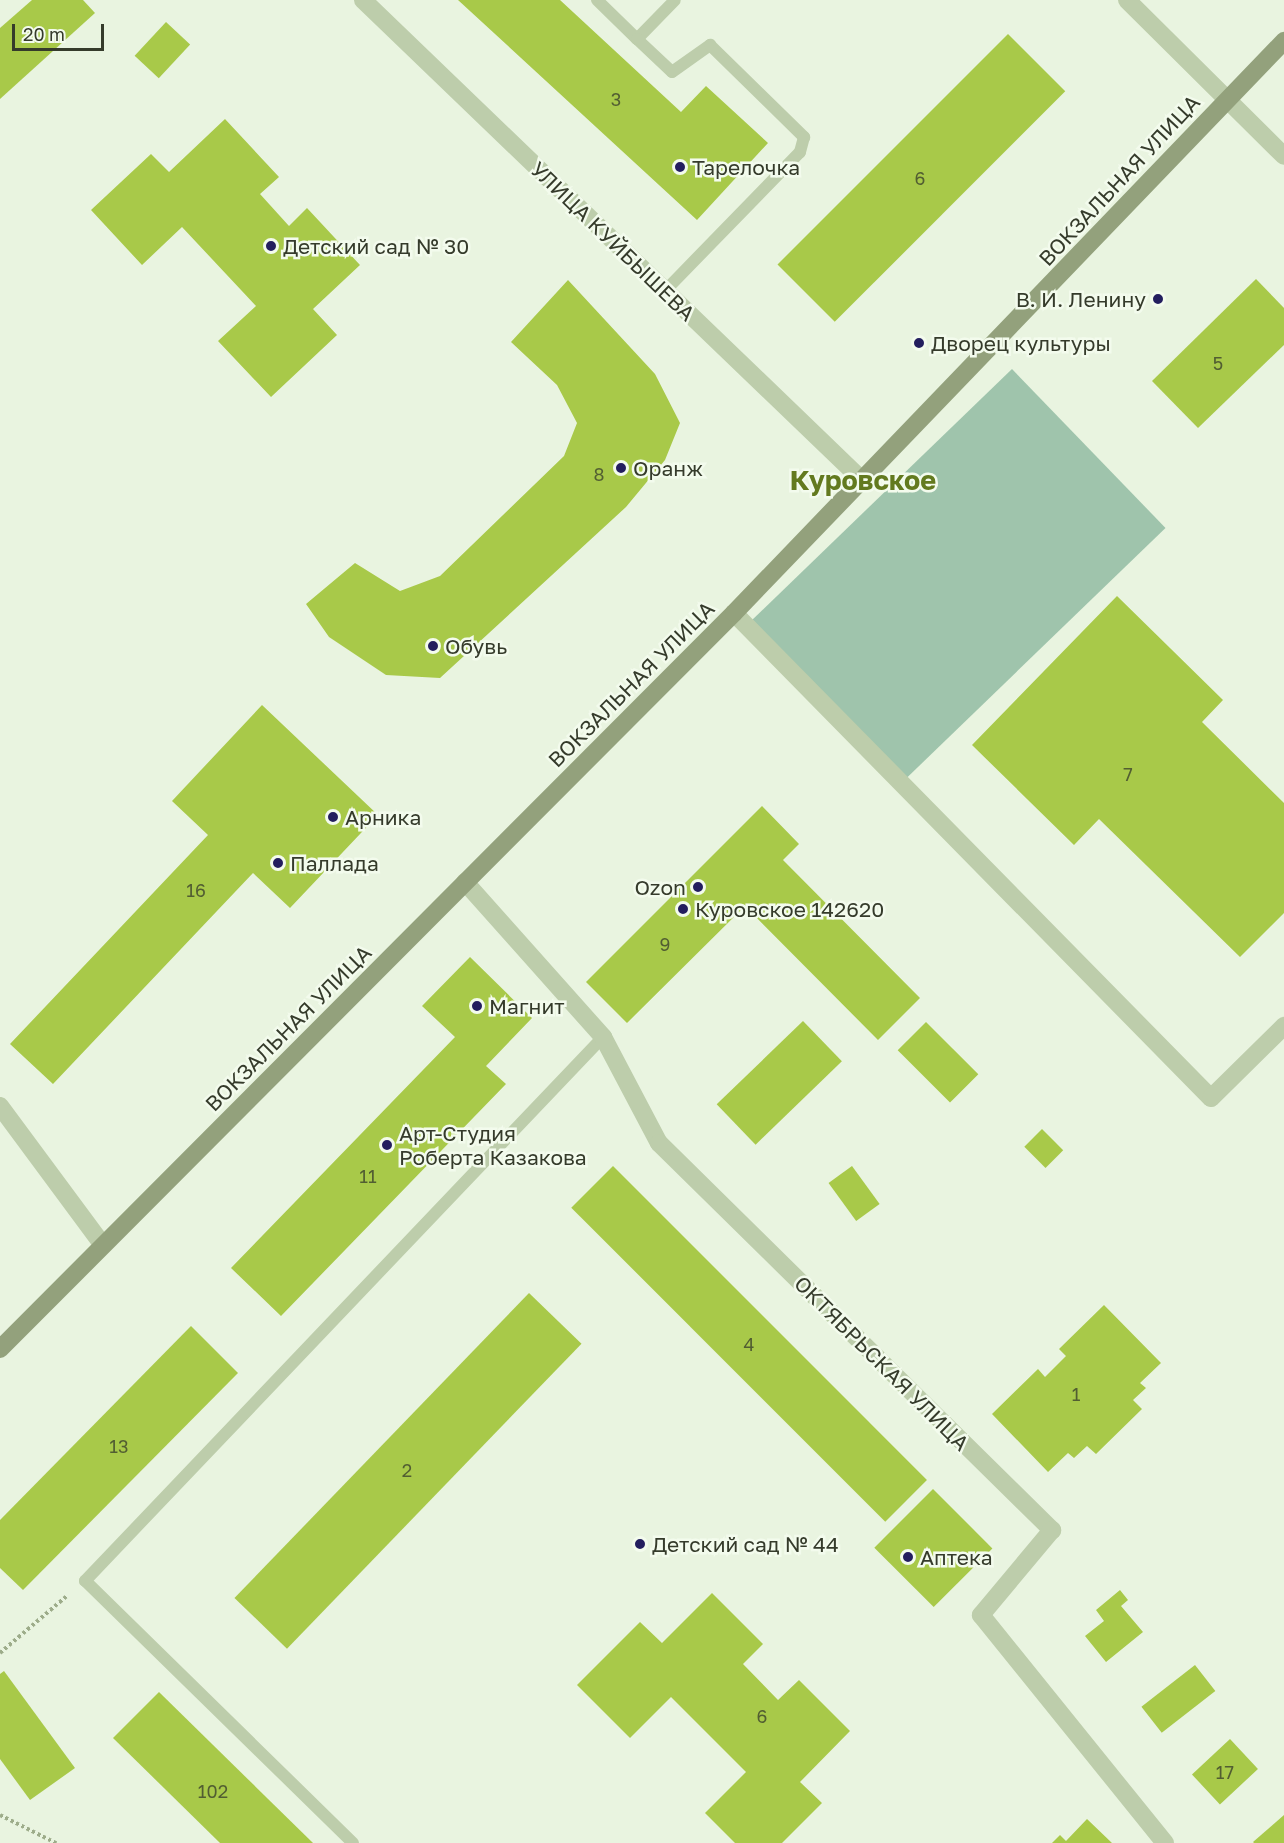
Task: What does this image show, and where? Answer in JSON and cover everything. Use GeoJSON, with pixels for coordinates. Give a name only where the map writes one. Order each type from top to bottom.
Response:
{"type":"FeatureCollection","features":[{"type":"Feature","properties":{"kind":"street","name":"УЛИЦА КУЙБЫШЕВА"},"geometry":{"type":"LineString","coordinates":[[363,0],[863,481]]}},
{"type":"Feature","properties":{"kind":"street"},"geometry":{"type":"LineString","coordinates":[[1127,0],[1284,156]]}},
{"type":"Feature","properties":{"kind":"street","name":"ВОКЗАЛЬНАЯ УЛИЦА"},"geometry":{"type":"LineString","coordinates":[[0,1349],[734,614],[1284,41]]}},
{"type":"Feature","properties":{"kind":"street"},"geometry":{"type":"LineString","coordinates":[[734,614],[1211,1098],[1284,1026]]}},
{"type":"Feature","properties":{"kind":"street","name":"ОКТЯБРЬСКАЯ УЛИЦА"},"geometry":{"type":"LineString","coordinates":[[465,882],[603,1037],[659,1143],[1052,1530],[981,1615],[1165,1843]]}},
{"type":"Feature","properties":{"kind":"street"},"geometry":{"type":"LineString","coordinates":[[0,1107],[103,1245]]}},
{"type":"Feature","properties":{"kind":"lane"},"geometry":{"type":"LineString","coordinates":[[597,0],[672,72],[710,45],[804,137],[800,152],[665,291]]}},
{"type":"Feature","properties":{"kind":"lane"},"geometry":{"type":"LineString","coordinates":[[637,39],[675,0]]}},
{"type":"Feature","properties":{"kind":"lane"},"geometry":{"type":"LineString","coordinates":[[353,1843],[85,1581],[603,1037]]}},
{"type":"Feature","properties":{"kind":"path"},"geometry":{"type":"LineString","coordinates":[[0,1653],[85,1581]]}},
{"type":"Feature","properties":{"kind":"path"},"geometry":{"type":"LineString","coordinates":[[0,1815],[56,1843]]}},
{"type":"Feature","properties":{"kind":"green space"},"geometry":{"type":"Polygon","coordinates":[[[1012,369],[1166,528],[906,779],[752,620],[1012,369]]]}},
{"type":"Feature","properties":{"kind":"building"},"geometry":{"type":"Polygon","coordinates":[[[32,0],[83,0],[95,13],[0,99],[0,28],[32,0]]]}},
{"type":"Feature","properties":{"kind":"building"},"geometry":{"type":"Polygon","coordinates":[[[458,0],[560,0],[681,112],[706,86],[768,143],[697,220],[458,0]]]}},
{"type":"Feature","properties":{"kind":"building"},"geometry":{"type":"Polygon","coordinates":[[[166,22],[190,45],[159,78],[135,56],[166,22]]]}},
{"type":"Feature","properties":{"kind":"building"},"geometry":{"type":"Polygon","coordinates":[[[1008,34],[1065,91],[835,322],[777,265],[1008,34]]]}},
{"type":"Feature","properties":{"kind":"building","name":"Детский сад № 30"},"geometry":{"type":"Polygon","coordinates":[[[225,119],[279,177],[260,194],[289,226],[307,208],[360,265],[313,309],[337,335],[271,397],[218,341],[256,306],[182,227],[142,265],[91,210],[151,154],[169,172],[225,119]]]}},
{"type":"Feature","properties":{"kind":"building"},"geometry":{"type":"Polygon","coordinates":[[[1256,279],[1284,308],[1284,345],[1198,428],[1152,381],[1256,279]]]}},
{"type":"Feature","properties":{"kind":"building"},"geometry":{"type":"Polygon","coordinates":[[[568,280],[655,374],[680,423],[665,460],[626,507],[440,678],[386,675],[329,637],[306,604],[355,563],[400,591],[440,576],[564,456],[577,423],[557,385],[511,342],[568,280]]]}},
{"type":"Feature","properties":{"kind":"building"},"geometry":{"type":"Polygon","coordinates":[[[1117,596],[1223,700],[1202,722],[1284,803],[1284,913],[1240,957],[1099,819],[1074,845],[972,745],[1117,596]]]}},
{"type":"Feature","properties":{"kind":"building"},"geometry":{"type":"Polygon","coordinates":[[[262,705],[378,815],[290,908],[253,873],[53,1084],[10,1044],[208,835],[172,801],[262,705]]]}},
{"type":"Feature","properties":{"kind":"building"},"geometry":{"type":"Polygon","coordinates":[[[762,806],[799,844],[783,860],[920,998],[878,1040],[745,906],[627,1023],[586,982],[762,806]]]}},
{"type":"Feature","properties":{"kind":"building"},"geometry":{"type":"Polygon","coordinates":[[[470,957],[532,1018],[486,1066],[506,1084],[281,1316],[231,1268],[455,1037],[422,1006],[470,957]]]}},
{"type":"Feature","properties":{"kind":"building"},"geometry":{"type":"Polygon","coordinates":[[[803,1021],[842,1061],[756,1145],[717,1104],[803,1021]]]}},
{"type":"Feature","properties":{"kind":"building"},"geometry":{"type":"Polygon","coordinates":[[[926,1022],[978,1074],[950,1103],[898,1050],[926,1022]]]}},
{"type":"Feature","properties":{"kind":"building"},"geometry":{"type":"Polygon","coordinates":[[[1042,1129],[1063,1150],[1046,1168],[1024,1147],[1042,1129]]]}},
{"type":"Feature","properties":{"kind":"building"},"geometry":{"type":"Polygon","coordinates":[[[613,1166],[927,1480],[885,1522],[571,1208],[613,1166]]]}},
{"type":"Feature","properties":{"kind":"building"},"geometry":{"type":"Polygon","coordinates":[[[852,1166],[880,1204],[856,1221],[829,1183],[852,1166]]]}},
{"type":"Feature","properties":{"kind":"building"},"geometry":{"type":"Polygon","coordinates":[[[529,1293],[582,1344],[287,1649],[234,1598],[529,1293]]]}},
{"type":"Feature","properties":{"kind":"building"},"geometry":{"type":"Polygon","coordinates":[[[1104,1305],[1161,1363],[1140,1383],[1146,1388],[1133,1400],[1142,1409],[1096,1454],[1087,1446],[1074,1458],[1068,1453],[1048,1472],[992,1414],[1038,1369],[1045,1377],[1066,1356],[1059,1349],[1104,1305]]]}},
{"type":"Feature","properties":{"kind":"building"},"geometry":{"type":"Polygon","coordinates":[[[191,1326],[238,1373],[23,1590],[0,1568],[0,1520],[191,1326]]]}},
{"type":"Feature","properties":{"kind":"building"},"geometry":{"type":"Polygon","coordinates":[[[933,1489],[992,1548],[934,1607],[874,1548],[933,1489]]]}},
{"type":"Feature","properties":{"kind":"building"},"geometry":{"type":"Polygon","coordinates":[[[1120,1590],[1128,1600],[1121,1606],[1143,1632],[1106,1662],[1085,1636],[1104,1621],[1096,1610],[1120,1590]]]}},
{"type":"Feature","properties":{"kind":"building"},"geometry":{"type":"Polygon","coordinates":[[[712,1593],[763,1644],[743,1664],[778,1700],[799,1680],[850,1731],[800,1782],[822,1803],[782,1843],[735,1843],[705,1813],[746,1772],[671,1697],[630,1738],[577,1685],[640,1622],[662,1643],[712,1593]]]}},
{"type":"Feature","properties":{"kind":"building"},"geometry":{"type":"Polygon","coordinates":[[[1195,1665],[1215,1691],[1162,1733],[1141,1707],[1195,1665]]]}},
{"type":"Feature","properties":{"kind":"building"},"geometry":{"type":"Polygon","coordinates":[[[4,1671],[75,1768],[30,1800],[0,1759],[0,1674],[4,1671]]]}},
{"type":"Feature","properties":{"kind":"building"},"geometry":{"type":"Polygon","coordinates":[[[159,1692],[313,1843],[220,1843],[113,1738],[159,1692]]]}},
{"type":"Feature","properties":{"kind":"building"},"geometry":{"type":"Polygon","coordinates":[[[1230,1739],[1258,1769],[1220,1804],[1192,1774],[1230,1739]]]}},
{"type":"Feature","properties":{"kind":"building"},"geometry":{"type":"Polygon","coordinates":[[[1284,1815],[1284,1843],[1253,1842],[1284,1815]]]}},
{"type":"Feature","properties":{"kind":"building"},"geometry":{"type":"Polygon","coordinates":[[[1087,1819],[1112,1843],[1052,1843],[1060,1835],[1066,1841],[1087,1819]]]}},
{"type":"Feature","properties":{"kind":"place","name":"Тарелочка"},"geometry":{"type":"Point","coordinates":[680,167]}},
{"type":"Feature","properties":{"kind":"place","name":"Детский сад № 30"},"geometry":{"type":"Point","coordinates":[271,246]}},
{"type":"Feature","properties":{"kind":"place","name":"В. И. Ленину"},"geometry":{"type":"Point","coordinates":[1158,299]}},
{"type":"Feature","properties":{"kind":"place","name":"Дворец культуры"},"geometry":{"type":"Point","coordinates":[919,343]}},
{"type":"Feature","properties":{"kind":"place","name":"Оранж"},"geometry":{"type":"Point","coordinates":[621,468]}},
{"type":"Feature","properties":{"kind":"place","name":"Обувь"},"geometry":{"type":"Point","coordinates":[433,646]}},
{"type":"Feature","properties":{"kind":"place","name":"Арника"},"geometry":{"type":"Point","coordinates":[333,817]}},
{"type":"Feature","properties":{"kind":"place","name":"Паллада"},"geometry":{"type":"Point","coordinates":[278,863]}},
{"type":"Feature","properties":{"kind":"place","name":"Ozon"},"geometry":{"type":"Point","coordinates":[698,887]}},
{"type":"Feature","properties":{"kind":"place","name":"Куровское 142620"},"geometry":{"type":"Point","coordinates":[683,909]}},
{"type":"Feature","properties":{"kind":"place","name":"Магнит"},"geometry":{"type":"Point","coordinates":[477,1006]}},
{"type":"Feature","properties":{"kind":"place","name":"Арт-Студия Роберта Казакова"},"geometry":{"type":"Point","coordinates":[387,1145]}},
{"type":"Feature","properties":{"kind":"place","name":"Детский сад № 44"},"geometry":{"type":"Point","coordinates":[640,1544]}},
{"type":"Feature","properties":{"kind":"place","name":"Аптека"},"geometry":{"type":"Point","coordinates":[908,1557]}},
{"type":"Feature","properties":{"kind":"district","name":"Куровское"},"geometry":{"type":"Point","coordinates":[863,481]}}]}
